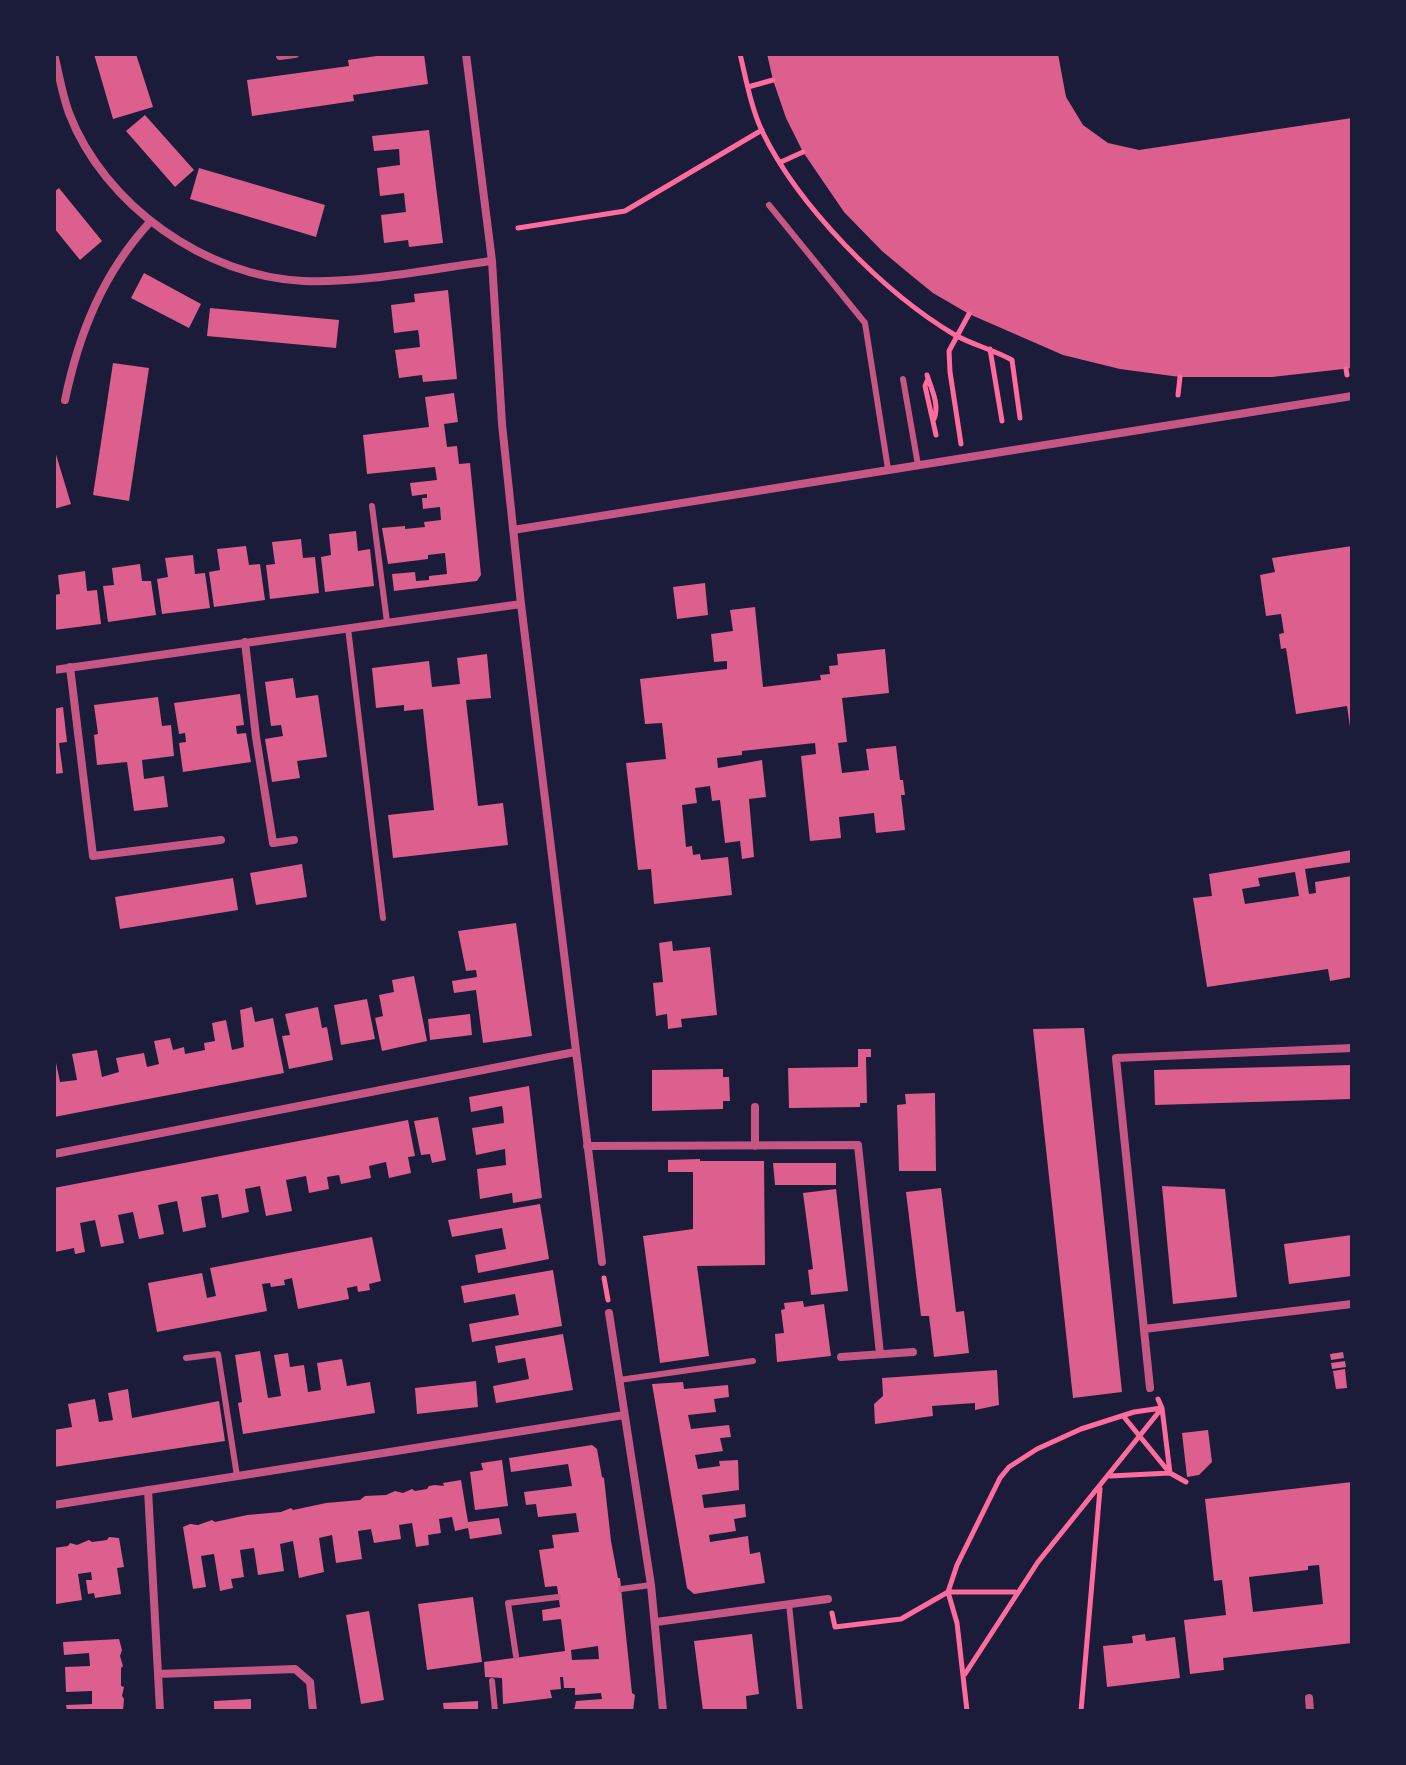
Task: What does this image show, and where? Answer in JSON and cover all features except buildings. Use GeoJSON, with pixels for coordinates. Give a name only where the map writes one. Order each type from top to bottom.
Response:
{"type":"FeatureCollection","features":[{"type":"Feature","properties":{"kind":"street"},"geometry":{"type":"LineString","coordinates":[[54,54],[66,104],[80,135],[121,193],[150,222],[203,255],[229,266],[301,281],[373,277],[492,261]]}},
{"type":"Feature","properties":{"kind":"street"},"geometry":{"type":"LineString","coordinates":[[280,56],[295,54]]}},
{"type":"Feature","properties":{"kind":"street"},"geometry":{"type":"LineString","coordinates":[[466,54],[492,261],[502,424],[521,604],[602,1262]]}},
{"type":"Feature","properties":{"kind":"street"},"geometry":{"type":"LineString","coordinates":[[65,400],[79,344],[111,272],[128,245],[150,222]]}},
{"type":"Feature","properties":{"kind":"street"},"geometry":{"type":"LineString","coordinates":[[513,530],[1352,396]]}},
{"type":"Feature","properties":{"kind":"street"},"geometry":{"type":"LineString","coordinates":[[54,670],[521,604]]}},
{"type":"Feature","properties":{"kind":"street"},"geometry":{"type":"LineString","coordinates":[[245,642],[273,843],[294,840]]}},
{"type":"Feature","properties":{"kind":"street"},"geometry":{"type":"LineString","coordinates":[[70,667],[93,856],[221,840]]}},
{"type":"Feature","properties":{"kind":"street"},"geometry":{"type":"LineString","coordinates":[[1150,1388],[1116,1058],[1352,1048]]}},
{"type":"Feature","properties":{"kind":"street"},"geometry":{"type":"LineString","coordinates":[[54,1154],[575,1052]]}},
{"type":"Feature","properties":{"kind":"street"},"geometry":{"type":"LineString","coordinates":[[755,1107],[755,1146]]}},
{"type":"Feature","properties":{"kind":"street"},"geometry":{"type":"LineString","coordinates":[[587,1146],[858,1145],[880,1354]]}},
{"type":"Feature","properties":{"kind":"street"},"geometry":{"type":"LineString","coordinates":[[1144,1329],[1352,1304]]}},
{"type":"Feature","properties":{"kind":"street"},"geometry":{"type":"LineString","coordinates":[[609,1313],[651,1585],[663,1711]]}},
{"type":"Feature","properties":{"kind":"street"},"geometry":{"type":"LineString","coordinates":[[841,1357],[913,1352]]}},
{"type":"Feature","properties":{"kind":"street"},"geometry":{"type":"LineString","coordinates":[[54,1505],[624,1415]]}},
{"type":"Feature","properties":{"kind":"street"},"geometry":{"type":"LineString","coordinates":[[148,1490],[160,1711]]}},
{"type":"Feature","properties":{"kind":"street"},"geometry":{"type":"LineString","coordinates":[[656,1622],[828,1599]]}},
{"type":"Feature","properties":{"kind":"street"},"geometry":{"type":"LineString","coordinates":[[158,1674],[295,1669],[310,1682],[313,1711]]}},
{"type":"Feature","properties":{"kind":"street"},"geometry":{"type":"LineString","coordinates":[[1309,1698],[1310,1711]]}},
{"type":"Feature","properties":{"kind":"lane"},"geometry":{"type":"LineString","coordinates":[[769,205],[865,323],[888,469]]}},
{"type":"Feature","properties":{"kind":"lane"},"geometry":{"type":"LineString","coordinates":[[903,379],[918,465]]}},
{"type":"Feature","properties":{"kind":"lane"},"geometry":{"type":"LineString","coordinates":[[372,506],[387,622]]}},
{"type":"Feature","properties":{"kind":"lane"},"geometry":{"type":"LineString","coordinates":[[348,627],[383,918]]}},
{"type":"Feature","properties":{"kind":"lane"},"geometry":{"type":"LineString","coordinates":[[186,1358],[218,1354],[237,1476]]}},
{"type":"Feature","properties":{"kind":"lane"},"geometry":{"type":"LineString","coordinates":[[619,1380],[753,1361]]}},
{"type":"Feature","properties":{"kind":"lane"},"geometry":{"type":"LineString","coordinates":[[621,1589],[651,1585]]}},
{"type":"Feature","properties":{"kind":"lane"},"geometry":{"type":"LineString","coordinates":[[516,1656],[508,1603],[558,1597]]}},
{"type":"Feature","properties":{"kind":"lane"},"geometry":{"type":"LineString","coordinates":[[789,1604],[800,1711]]}},
{"type":"Feature","properties":{"kind":"lane"},"geometry":{"type":"LineString","coordinates":[[492,1681],[495,1711]]}},
{"type":"Feature","properties":{"kind":"path"},"geometry":{"type":"LineString","coordinates":[[740,54],[762,130],[781,162],[835,233],[883,283],[958,337],[1012,360],[1020,418]]}},
{"type":"Feature","properties":{"kind":"path"},"geometry":{"type":"LineString","coordinates":[[748,87],[773,80]]}},
{"type":"Feature","properties":{"kind":"path"},"geometry":{"type":"LineString","coordinates":[[518,228],[625,211],[762,130]]}},
{"type":"Feature","properties":{"kind":"path"},"geometry":{"type":"LineString","coordinates":[[781,162],[803,152]]}},
{"type":"Feature","properties":{"kind":"path"},"geometry":{"type":"LineString","coordinates":[[964,457],[949,351],[969,314]]}},
{"type":"Feature","properties":{"kind":"path"},"geometry":{"type":"LineString","coordinates":[[990,349],[1002,421]]}},
{"type":"Feature","properties":{"kind":"path"},"geometry":{"type":"LineString","coordinates":[[927,377],[925,386],[929,414],[934,419],[936,435]]}},
{"type":"Feature","properties":{"kind":"path"},"geometry":{"type":"LineString","coordinates":[[1178,395],[1180,377]]}},
{"type":"Feature","properties":{"kind":"path"},"geometry":{"type":"LineString","coordinates":[[602,1262],[609,1313]]}},
{"type":"Feature","properties":{"kind":"path"},"geometry":{"type":"LineString","coordinates":[[1150,1388],[1162,1403],[1170,1473]]}},
{"type":"Feature","properties":{"kind":"path"},"geometry":{"type":"LineString","coordinates":[[967,1711],[957,1623],[948,1592],[957,1565],[992,1491],[1009,1467],[1037,1449],[1081,1429],[1134,1412],[1162,1408]]}},
{"type":"Feature","properties":{"kind":"path"},"geometry":{"type":"LineString","coordinates":[[964,1675],[1016,1592],[1162,1408]]}},
{"type":"Feature","properties":{"kind":"path"},"geometry":{"type":"LineString","coordinates":[[1124,1417],[1170,1473],[1186,1482]]}},
{"type":"Feature","properties":{"kind":"path"},"geometry":{"type":"LineString","coordinates":[[1109,1476],[1170,1473]]}},
{"type":"Feature","properties":{"kind":"path"},"geometry":{"type":"LineString","coordinates":[[1081,1711],[1100,1487]]}},
{"type":"Feature","properties":{"kind":"path"},"geometry":{"type":"LineString","coordinates":[[828,1599],[835,1627],[901,1619],[948,1592],[1016,1592]]}}]}
